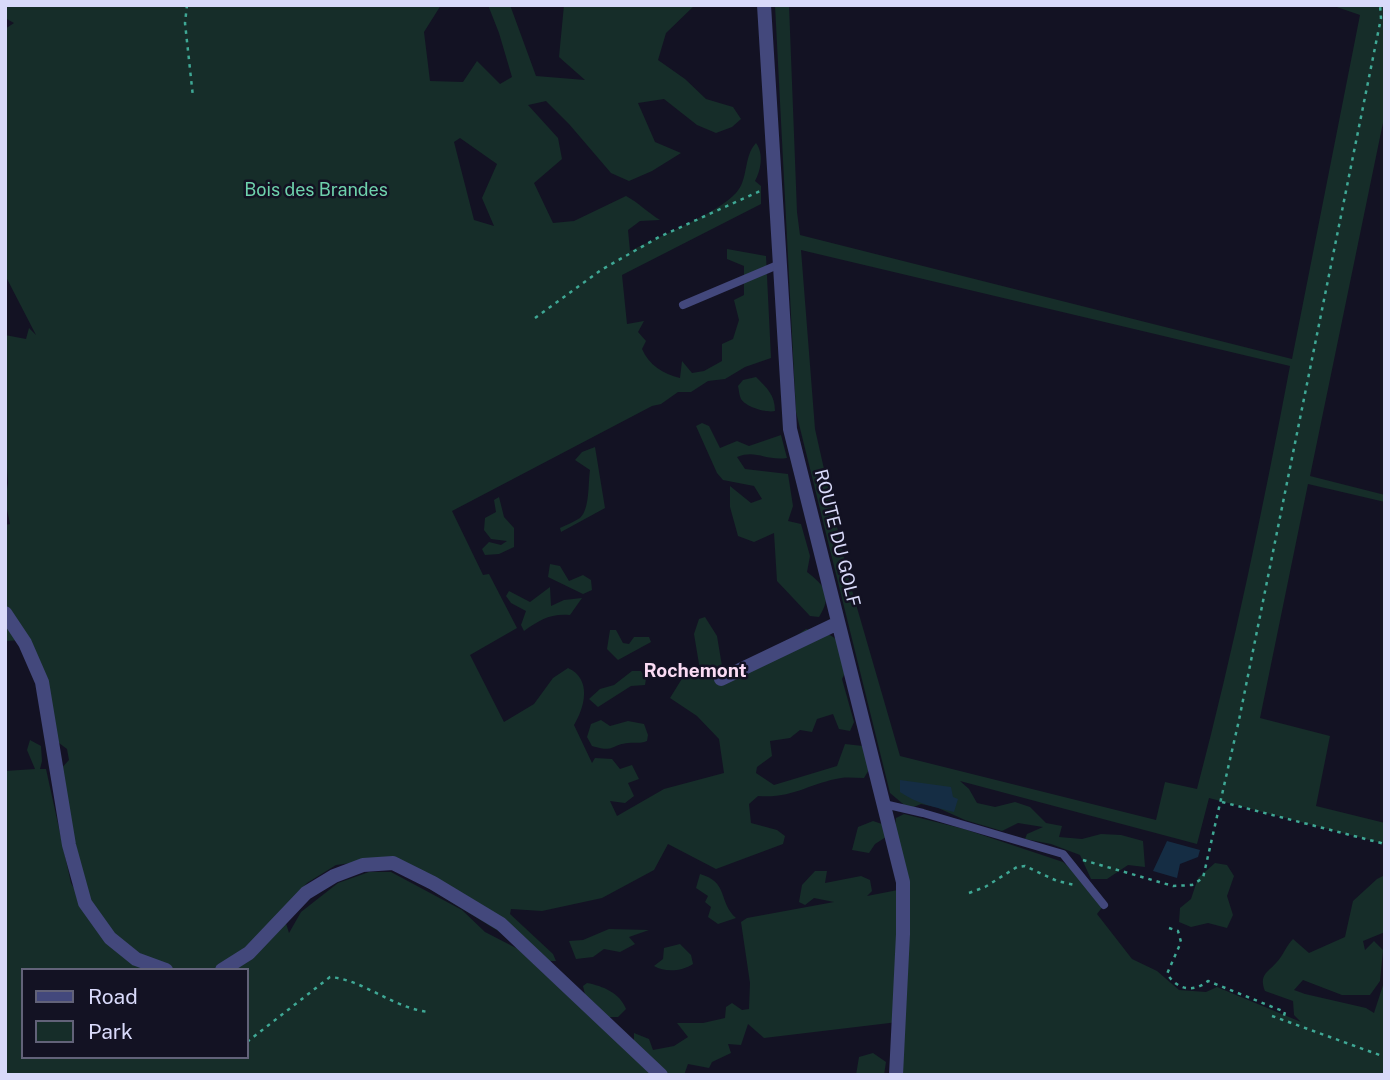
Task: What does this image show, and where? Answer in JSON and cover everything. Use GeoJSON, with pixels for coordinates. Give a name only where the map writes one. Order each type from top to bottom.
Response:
{"type":"FeatureCollection","features":[{"type":"Feature","properties":{"kind":"street","name":"ROUTE DU GOLF"},"geometry":{"type":"LineString","coordinates":[[764,5],[790,429],[903,881],[896,1075]]}},
{"type":"Feature","properties":{"kind":"street"},"geometry":{"type":"LineString","coordinates":[[5,613],[25,643],[42,682],[69,845],[85,903],[110,938],[136,959],[161,968]]}},
{"type":"Feature","properties":{"kind":"street"},"geometry":{"type":"LineString","coordinates":[[721,679],[838,623]]}},
{"type":"Feature","properties":{"kind":"street"},"geometry":{"type":"LineString","coordinates":[[225,968],[249,953],[306,893],[334,876],[363,866],[393,863],[433,883],[501,924],[661,1075]]}},
{"type":"Feature","properties":{"kind":"lane"},"geometry":{"type":"LineString","coordinates":[[684,305],[780,264]]}},
{"type":"Feature","properties":{"kind":"lane"},"geometry":{"type":"LineString","coordinates":[[884,804],[1063,854],[1104,905]]}},
{"type":"Feature","properties":{"kind":"path"},"geometry":{"type":"LineString","coordinates":[[187,5],[185,23],[193,97]]}},
{"type":"Feature","properties":{"kind":"path"},"geometry":{"type":"LineString","coordinates":[[1063,854],[1173,886],[1192,885],[1203,878],[1221,802],[1373,60],[1381,18],[1380,5]]}},
{"type":"Feature","properties":{"kind":"path"},"geometry":{"type":"LineString","coordinates":[[536,318],[601,270],[659,237],[775,184]]}},
{"type":"Feature","properties":{"kind":"path"},"geometry":{"type":"LineString","coordinates":[[1221,802],[1385,844]]}},
{"type":"Feature","properties":{"kind":"path"},"geometry":{"type":"LineString","coordinates":[[969,893],[985,887],[1017,867],[1025,866],[1058,881],[1089,886]]}},
{"type":"Feature","properties":{"kind":"path"},"geometry":{"type":"LineString","coordinates":[[1169,928],[1178,931],[1181,942],[1167,974],[1180,988],[1201,987],[1208,981],[1285,1012],[1283,1019]]}},
{"type":"Feature","properties":{"kind":"path"},"geometry":{"type":"LineString","coordinates":[[248,1041],[330,977],[344,978],[408,1009],[428,1012]]}},
{"type":"Feature","properties":{"kind":"path"},"geometry":{"type":"LineString","coordinates":[[1272,1016],[1385,1057]]}},
{"type":"Feature","properties":{"kind":"green space","name":"Bois des Brandes"},"geometry":{"type":"Polygon","coordinates":[[[5,5],[441,5],[424,32],[430,81],[463,82],[477,61],[500,84],[512,77],[488,5],[510,5],[536,76],[585,80],[559,57],[564,5],[695,5],[666,33],[658,60],[685,79],[706,99],[733,107],[741,119],[732,127],[716,133],[697,125],[664,99],[638,103],[655,142],[681,153],[629,181],[611,173],[546,101],[528,105],[558,138],[562,159],[534,183],[553,223],[574,221],[626,196],[660,220],[640,221],[628,230],[630,251],[701,217],[727,201],[740,187],[749,155],[756,143],[761,162],[755,181],[761,186],[761,204],[622,275],[627,324],[644,321],[638,332],[646,341],[642,349],[648,360],[657,368],[680,378],[682,361],[692,373],[704,371],[722,361],[722,344],[733,339],[739,320],[734,300],[744,295],[744,266],[727,259],[727,249],[766,256],[771,358],[745,367],[725,379],[708,381],[691,392],[678,392],[661,404],[652,406],[452,511],[483,575],[489,574],[517,628],[470,655],[504,722],[534,704],[553,678],[568,668],[576,673],[581,679],[584,694],[574,725],[592,763],[595,758],[612,759],[620,769],[632,765],[639,779],[628,783],[634,796],[625,803],[610,801],[617,816],[664,789],[724,773],[719,739],[697,716],[670,698],[683,677],[701,676],[694,634],[699,619],[705,617],[717,636],[722,666],[734,680],[806,629],[826,634],[832,636],[839,645],[846,671],[842,679],[854,722],[850,731],[839,729],[833,714],[817,719],[812,732],[800,730],[790,738],[770,741],[772,756],[757,767],[756,773],[774,785],[837,766],[845,744],[863,746],[870,768],[864,778],[841,778],[791,793],[758,796],[749,804],[751,823],[777,830],[785,836],[783,844],[716,869],[668,844],[654,870],[602,898],[542,911],[511,909],[510,914],[553,954],[556,961],[547,961],[402,872],[366,861],[336,865],[307,883],[282,910],[289,933],[301,912],[338,883],[369,872],[391,872],[462,910],[485,932],[518,949],[652,1075],[5,1075],[5,771],[35,769],[27,750],[30,740],[41,746],[40,769],[46,769],[71,883],[92,920],[57,773],[69,760],[67,749],[51,737],[23,640],[5,641],[5,525],[10,524],[5,500],[8,483],[5,439],[5,335],[26,339],[29,328],[36,335],[5,275],[5,29],[14,23],[5,18],[5,5]],[[460,138],[454,142],[474,220],[494,226],[482,198],[497,164],[460,138]]]}},
{"type":"Feature","properties":{"kind":"green space"},"geometry":{"type":"Polygon","coordinates":[[[775,5],[789,5],[800,235],[1292,359],[1360,15],[1331,5],[1385,5],[1385,113],[1310,476],[1385,495],[1385,502],[1308,484],[1260,718],[1330,736],[1316,806],[1385,823],[1385,844],[1209,798],[1197,844],[960,781],[969,789],[977,803],[995,807],[1015,802],[1030,807],[1046,823],[1062,826],[1059,837],[1082,839],[1101,834],[1121,835],[1143,841],[1145,867],[1128,865],[1107,879],[1091,879],[1080,855],[1051,844],[1025,839],[1027,834],[1043,827],[1018,823],[1002,831],[965,820],[936,807],[921,804],[909,809],[890,793],[796,412],[775,5]],[[801,250],[815,429],[849,580],[900,756],[1156,820],[1165,782],[1197,789],[1247,578],[1290,366],[801,250]]]}},
{"type":"Feature","properties":{"kind":"green space"},"geometry":{"type":"Polygon","coordinates":[[[756,377],[772,396],[775,411],[757,409],[741,399],[738,386],[743,380],[756,377]]]}},
{"type":"Feature","properties":{"kind":"green space"},"geometry":{"type":"Polygon","coordinates":[[[702,423],[709,426],[720,448],[737,441],[749,446],[781,435],[787,458],[750,454],[737,457],[745,469],[788,474],[793,506],[788,521],[801,524],[810,556],[807,572],[825,592],[826,603],[819,617],[810,616],[777,581],[774,533],[754,542],[738,536],[730,507],[730,486],[751,503],[762,499],[754,486],[723,480],[717,473],[696,426],[702,423]]]}},
{"type":"Feature","properties":{"kind":"green space"},"geometry":{"type":"Polygon","coordinates":[[[595,447],[605,508],[561,532],[560,528],[580,518],[586,509],[590,470],[575,460],[582,452],[595,447]]]}},
{"type":"Feature","properties":{"kind":"green space"},"geometry":{"type":"Polygon","coordinates":[[[499,497],[504,517],[514,528],[514,547],[499,554],[485,555],[482,549],[489,542],[501,545],[507,541],[491,539],[484,530],[485,518],[496,512],[494,500],[499,497]]]}},
{"type":"Feature","properties":{"kind":"green space"},"geometry":{"type":"Polygon","coordinates":[[[550,564],[560,566],[569,581],[583,575],[591,580],[592,590],[583,594],[548,577],[550,564]]]}},
{"type":"Feature","properties":{"kind":"green space"},"geometry":{"type":"Polygon","coordinates":[[[550,587],[551,606],[564,600],[582,598],[570,615],[546,618],[524,631],[521,625],[526,611],[511,603],[506,596],[509,591],[530,602],[550,587]]]}},
{"type":"Feature","properties":{"kind":"green space"},"geometry":{"type":"Polygon","coordinates":[[[610,630],[616,630],[623,643],[629,644],[634,637],[649,637],[651,642],[618,660],[607,649],[610,630]]]}},
{"type":"Feature","properties":{"kind":"green space"},"geometry":{"type":"Polygon","coordinates":[[[632,671],[641,671],[646,679],[645,685],[631,686],[598,707],[589,699],[600,689],[614,685],[632,671]]]}},
{"type":"Feature","properties":{"kind":"green space"},"geometry":{"type":"Polygon","coordinates":[[[601,720],[610,726],[628,721],[644,724],[647,741],[622,744],[609,749],[592,746],[587,737],[591,724],[601,720]]]}},
{"type":"Feature","properties":{"kind":"green space"},"geometry":{"type":"Polygon","coordinates":[[[904,814],[964,829],[1063,862],[1089,885],[1104,905],[1097,914],[1132,959],[1157,971],[1179,990],[1206,992],[1217,987],[1301,1022],[1294,1015],[1293,1001],[1265,991],[1265,975],[1293,939],[1309,953],[1345,937],[1353,901],[1385,875],[1385,932],[1363,941],[1365,950],[1374,941],[1383,950],[1380,981],[1370,995],[1342,995],[1303,980],[1294,990],[1366,1008],[1374,1013],[1385,979],[1385,1075],[896,1075],[898,1022],[764,1038],[748,1024],[741,1045],[728,1044],[731,1053],[712,1062],[709,1068],[688,1064],[684,1075],[668,1075],[634,1044],[634,1033],[649,1039],[653,1050],[674,1046],[688,1037],[677,1023],[703,1023],[725,1018],[726,1007],[732,1003],[742,1010],[749,1009],[750,983],[741,922],[747,918],[834,902],[814,898],[805,905],[799,902],[802,885],[815,871],[827,871],[825,883],[861,876],[870,880],[872,891],[867,896],[903,889],[895,826],[896,818],[904,814]]]}},
{"type":"Feature","properties":{"kind":"green space"},"geometry":{"type":"Polygon","coordinates":[[[873,821],[882,824],[886,837],[875,844],[869,853],[852,850],[858,827],[873,821]]]}},
{"type":"Feature","properties":{"kind":"green space"},"geometry":{"type":"Polygon","coordinates":[[[1215,863],[1227,865],[1234,876],[1227,896],[1233,915],[1227,928],[1208,923],[1191,927],[1179,922],[1180,908],[1191,899],[1198,878],[1215,863]]]}},
{"type":"Feature","properties":{"kind":"green space"},"geometry":{"type":"Polygon","coordinates":[[[700,874],[715,882],[730,912],[736,918],[718,924],[708,917],[711,907],[705,902],[708,896],[696,888],[700,874]]]}},
{"type":"Feature","properties":{"kind":"green space"},"geometry":{"type":"Polygon","coordinates":[[[609,929],[649,930],[629,937],[635,944],[620,952],[604,949],[593,957],[576,959],[569,941],[583,940],[609,929]]]}},
{"type":"Feature","properties":{"kind":"green space"},"geometry":{"type":"Polygon","coordinates":[[[680,944],[691,955],[693,964],[674,970],[654,966],[663,959],[664,948],[680,944]]]}},
{"type":"Feature","properties":{"kind":"green space"},"geometry":{"type":"Polygon","coordinates":[[[587,983],[610,991],[620,999],[626,1009],[618,1017],[608,1017],[586,999],[583,986],[587,983]]]}},
{"type":"Feature","properties":{"kind":"green space"},"geometry":{"type":"Polygon","coordinates":[[[873,1053],[886,1062],[884,1075],[856,1075],[859,1057],[873,1053]]]}},
{"type":"Feature","properties":{"kind":"water"},"geometry":{"type":"Polygon","coordinates":[[[900,780],[951,787],[953,797],[958,799],[954,812],[926,805],[906,796],[900,792],[900,780]]]}},
{"type":"Feature","properties":{"kind":"water"},"geometry":{"type":"Polygon","coordinates":[[[1167,841],[1200,850],[1198,857],[1180,864],[1177,878],[1153,871],[1167,841]]]}},
{"type":"Feature","properties":{"kind":"district","name":"Rochemont"},"geometry":{"type":"Point","coordinates":[695,671]}}]}
